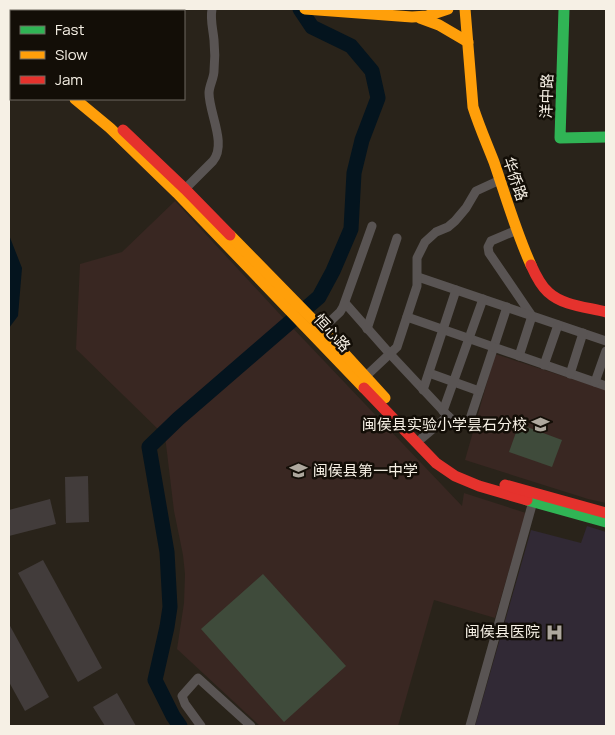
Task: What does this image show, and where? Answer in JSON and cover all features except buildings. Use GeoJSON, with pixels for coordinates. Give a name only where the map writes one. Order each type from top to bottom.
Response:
{"type":"FeatureCollection","features":[{"type":"Feature","properties":{"kind":"main road"},"geometry":{"type":"LineString","coordinates":[[306,9],[409,13],[427,16],[448,9]]}},
{"type":"Feature","properties":{"kind":"main road","name":"华侨路"},"geometry":{"type":"LineString","coordinates":[[465,9],[473,106],[517,230],[538,279],[547,290],[564,300],[606,312]]}},
{"type":"Feature","properties":{"kind":"main road","name":"洋中路"},"geometry":{"type":"LineString","coordinates":[[564,9],[560,138],[606,137]]}},
{"type":"Feature","properties":{"kind":"main road"},"geometry":{"type":"LineString","coordinates":[[409,13],[435,22],[468,42]]}},
{"type":"Feature","properties":{"kind":"main road","name":"恒心路"},"geometry":{"type":"LineString","coordinates":[[76,100],[110,128],[306,320],[403,429],[440,466],[455,476],[469,482],[606,513]]}},
{"type":"Feature","properties":{"kind":"main road","name":"恒心路"},"geometry":{"type":"LineString","coordinates":[[89,100],[185,188],[293,307]]}},
{"type":"Feature","properties":{"kind":"main road","name":"恒心路"},"geometry":{"type":"LineString","coordinates":[[306,320],[322,330],[422,438],[456,469],[606,522]]}},
{"type":"Feature","properties":{"kind":"street"},"geometry":{"type":"LineString","coordinates":[[185,188],[216,158],[218,150],[209,94],[214,70],[212,9]]}},
{"type":"Feature","properties":{"kind":"street"},"geometry":{"type":"LineString","coordinates":[[366,377],[397,347],[417,286],[417,258],[425,242],[436,232],[448,227],[455,221],[476,191],[500,180]]}},
{"type":"Feature","properties":{"kind":"street"},"geometry":{"type":"LineString","coordinates":[[322,330],[340,312],[345,303],[372,226]]}},
{"type":"Feature","properties":{"kind":"street"},"geometry":{"type":"LineString","coordinates":[[517,230],[491,241],[488,250],[532,316]]}},
{"type":"Feature","properties":{"kind":"street"},"geometry":{"type":"LineString","coordinates":[[367,329],[396,238]]}},
{"type":"Feature","properties":{"kind":"street"},"geometry":{"type":"LineString","coordinates":[[418,277],[606,341]]}},
{"type":"Feature","properties":{"kind":"street"},"geometry":{"type":"LineString","coordinates":[[423,390],[456,290]]}},
{"type":"Feature","properties":{"kind":"street"},"geometry":{"type":"LineString","coordinates":[[422,438],[446,414],[454,382],[483,299]]}},
{"type":"Feature","properties":{"kind":"street"},"geometry":{"type":"LineString","coordinates":[[345,303],[423,390],[459,425],[465,424],[470,419],[507,308]]}},
{"type":"Feature","properties":{"kind":"street"},"geometry":{"type":"LineString","coordinates":[[519,356],[532,316]]}},
{"type":"Feature","properties":{"kind":"street"},"geometry":{"type":"LineString","coordinates":[[407,317],[606,386]]}},
{"type":"Feature","properties":{"kind":"street"},"geometry":{"type":"LineString","coordinates":[[544,364],[558,325]]}},
{"type":"Feature","properties":{"kind":"street"},"geometry":{"type":"LineString","coordinates":[[570,374],[583,333]]}},
{"type":"Feature","properties":{"kind":"street"},"geometry":{"type":"LineString","coordinates":[[595,382],[606,351]]}},
{"type":"Feature","properties":{"kind":"street"},"geometry":{"type":"LineString","coordinates":[[429,373],[479,391]]}},
{"type":"Feature","properties":{"kind":"street"},"geometry":{"type":"LineString","coordinates":[[470,726],[534,497]]}},
{"type":"Feature","properties":{"kind":"street"},"geometry":{"type":"LineString","coordinates":[[201,726],[185,704],[182,696],[198,678],[251,726]]}},
{"type":"Feature","properties":{"kind":"shaded area","name":"闽侯县第一中学"},"geometry":{"type":"Polygon","coordinates":[[[175,201],[462,506],[464,493],[526,513],[495,618],[434,600],[398,726],[260,726],[177,649],[184,603],[185,574],[174,511],[165,436],[76,349],[80,264],[122,252],[175,201]]]}},
{"type":"Feature","properties":{"kind":"shaded area","name":"闽侯县实验小学昙石分校"},"geometry":{"type":"Polygon","coordinates":[[[495,354],[606,390],[606,503],[465,460],[495,354]]]}},
{"type":"Feature","properties":{"kind":"shaded area","name":"闽侯县医院"},"geometry":{"type":"Polygon","coordinates":[[[587,526],[606,532],[606,726],[475,726],[531,530],[581,543],[587,526]]]}},
{"type":"Feature","properties":{"kind":"green space"},"geometry":{"type":"Polygon","coordinates":[[[519,424],[562,440],[552,467],[509,452],[519,424]]]}},
{"type":"Feature","properties":{"kind":"green space"},"geometry":{"type":"Polygon","coordinates":[[[263,574],[346,666],[284,722],[201,629],[263,574]]]}},
{"type":"Feature","properties":{"kind":"water"},"geometry":{"type":"Polygon","coordinates":[[[9,235],[22,268],[18,316],[9,328],[9,235]]]}},
{"type":"Feature","properties":{"kind":"waterway"},"geometry":{"type":"LineString","coordinates":[[180,726],[155,680],[170,607],[167,552],[149,447],[178,419],[319,297],[333,271],[351,229],[354,173],[362,140],[378,98],[372,71],[351,46],[312,27],[300,9]]}},
{"type":"Feature","properties":{"kind":"traffic: fast"},"geometry":{"type":"LineString","coordinates":[[564,9],[560,138],[606,137]]}},
{"type":"Feature","properties":{"kind":"traffic: fast"},"geometry":{"type":"LineString","coordinates":[[527,500],[606,522]]}},
{"type":"Feature","properties":{"kind":"traffic: slow"},"geometry":{"type":"LineString","coordinates":[[305,9],[412,17],[427,16],[448,9]]}},
{"type":"Feature","properties":{"kind":"traffic: slow"},"geometry":{"type":"LineString","coordinates":[[465,9],[473,107],[531,265]]}},
{"type":"Feature","properties":{"kind":"traffic: slow"},"geometry":{"type":"LineString","coordinates":[[420,18],[439,25],[468,42]]}},
{"type":"Feature","properties":{"kind":"traffic: slow"},"geometry":{"type":"LineString","coordinates":[[76,100],[110,128],[177,193],[364,388]]}},
{"type":"Feature","properties":{"kind":"traffic: slow"},"geometry":{"type":"LineString","coordinates":[[230,235],[322,329],[385,398]]}},
{"type":"Feature","properties":{"kind":"traffic: jam"},"geometry":{"type":"LineString","coordinates":[[123,130],[230,235]]}},
{"type":"Feature","properties":{"kind":"traffic: jam"},"geometry":{"type":"LineString","coordinates":[[531,265],[543,286],[554,297],[568,303],[606,312]]}},
{"type":"Feature","properties":{"kind":"traffic: jam"},"geometry":{"type":"LineString","coordinates":[[364,388],[436,463],[455,476],[479,486],[527,500]]}},
{"type":"Feature","properties":{"kind":"traffic: jam"},"geometry":{"type":"LineString","coordinates":[[505,485],[606,513]]}},
{"type":"Feature","properties":{"kind":"place","name":"闽侯县实验小学昙石分校"},"geometry":{"type":"Point","coordinates":[541,425]}},
{"type":"Feature","properties":{"kind":"place","name":"闽侯县第一中学"},"geometry":{"type":"Point","coordinates":[299,471]}},
{"type":"Feature","properties":{"kind":"place","name":"闽侯县医院"},"geometry":{"type":"Point","coordinates":[554,632]}}]}
